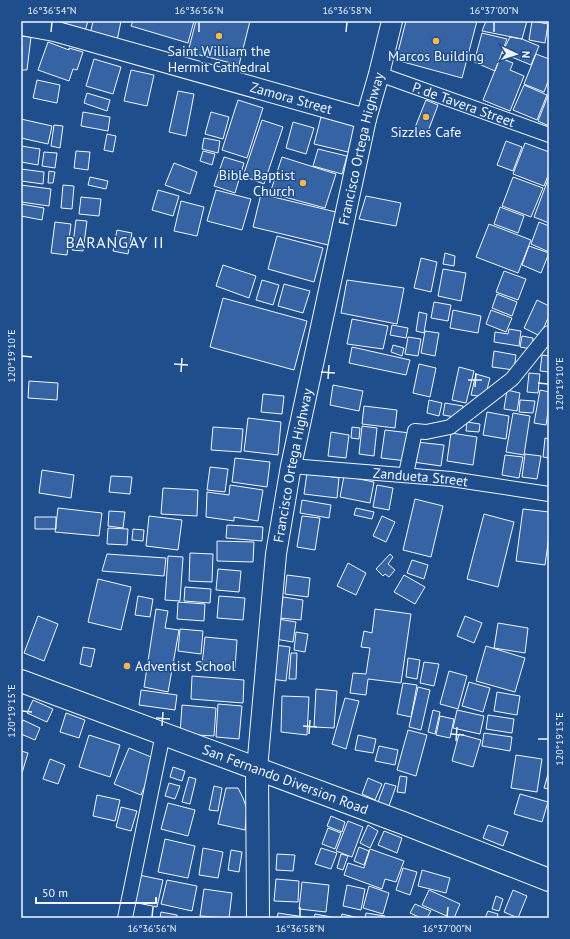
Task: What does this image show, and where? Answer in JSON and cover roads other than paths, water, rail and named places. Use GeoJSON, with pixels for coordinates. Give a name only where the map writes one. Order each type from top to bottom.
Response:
{"type":"FeatureCollection","features":[{"type":"Feature","properties":{"kind":"main road","name":"Francisco Ortega Highway"},"geometry":{"type":"LineString","coordinates":[[258,918],[257,769],[276,554],[291,466],[366,119],[392,21]]}},
{"type":"Feature","properties":{"kind":"main road","name":"Zamora Street"},"geometry":{"type":"LineString","coordinates":[[21,25],[56,26],[366,119]]}},
{"type":"Feature","properties":{"kind":"main road","name":"San Fernando Diversion Road"},"geometry":{"type":"LineString","coordinates":[[21,681],[403,823],[549,880]]}},
{"type":"Feature","properties":{"kind":"street","name":"P. de Tavera Street"},"geometry":{"type":"LineString","coordinates":[[379,74],[549,135]]}},
{"type":"Feature","properties":{"kind":"street"},"geometry":{"type":"LineString","coordinates":[[406,474],[416,432],[426,432],[450,427],[512,379],[549,333]]}},
{"type":"Feature","properties":{"kind":"street","name":"Zandueta Street"},"geometry":{"type":"LineString","coordinates":[[291,466],[406,474],[451,479],[549,494]]}},
{"type":"Feature","properties":{"kind":"street"},"geometry":{"type":"LineString","coordinates":[[125,918],[163,734]]}},
{"type":"Feature","properties":{"kind":"place","name":"Saint William the Hermit Cathedral"},"geometry":{"type":"Point","coordinates":[219,36]}},
{"type":"Feature","properties":{"kind":"place","name":"Marcos Building"},"geometry":{"type":"Point","coordinates":[436,41]}},
{"type":"Feature","properties":{"kind":"place","name":"Sizzles Cafe"},"geometry":{"type":"Point","coordinates":[426,117]}},
{"type":"Feature","properties":{"kind":"place","name":"Bible Baptist Church"},"geometry":{"type":"Point","coordinates":[303,183]}},
{"type":"Feature","properties":{"kind":"place","name":"Adventist School"},"geometry":{"type":"Point","coordinates":[127,666]}},
{"type":"Feature","properties":{"kind":"district","name":"BARANGAY II"},"geometry":{"type":"Point","coordinates":[115,242]}}]}
